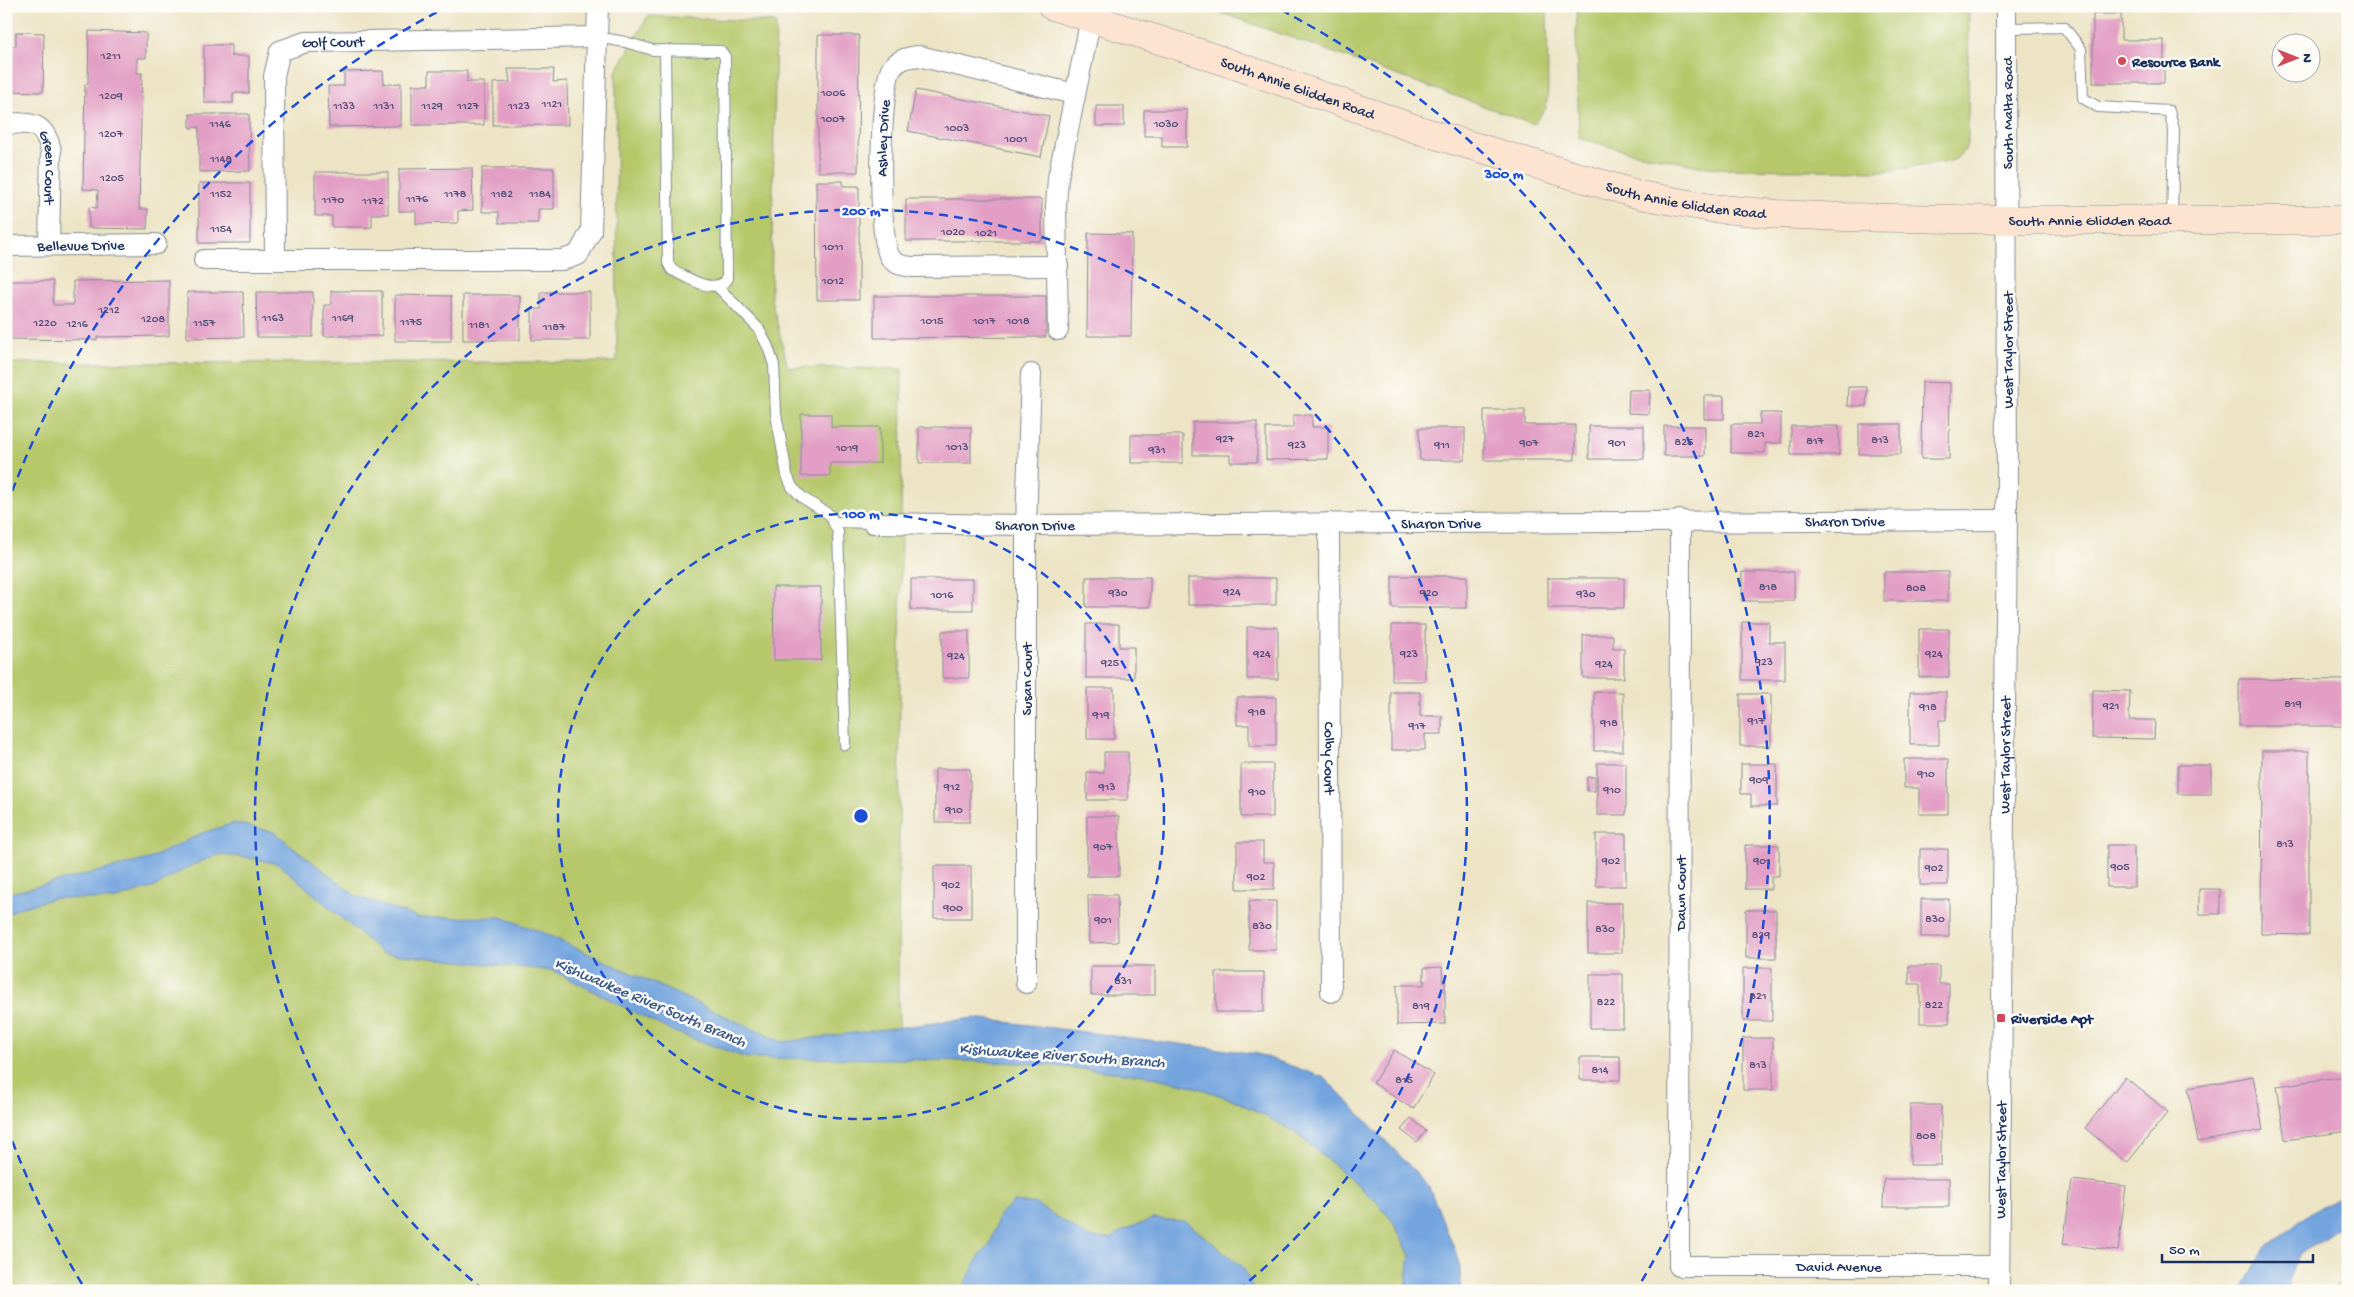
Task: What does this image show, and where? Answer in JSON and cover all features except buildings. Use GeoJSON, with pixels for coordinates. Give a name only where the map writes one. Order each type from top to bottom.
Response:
{"type":"FeatureCollection","features":[{"type":"Feature","properties":{"kind":"main road","name":"South Annie Glidden Road"},"geometry":{"type":"LineString","coordinates":[[1052,6],[1203,54],[1422,131],[1640,195],[1711,208],[1777,214],[2008,220],[2348,220]]}},
{"type":"Feature","properties":{"kind":"street"},"geometry":{"type":"LineString","coordinates":[[204,260],[562,260],[578,255],[591,231],[598,6]]}},
{"type":"Feature","properties":{"kind":"street","name":"South Malta Road"},"geometry":{"type":"LineString","coordinates":[[2006,6],[2008,220]]}},
{"type":"Feature","properties":{"kind":"street"},"geometry":{"type":"LineString","coordinates":[[1058,330],[1056,206],[1058,178],[1091,18]]}},
{"type":"Feature","properties":{"kind":"street","name":"Golf Court"},"geometry":{"type":"LineString","coordinates":[[275,260],[274,76],[280,51],[306,42],[596,38]]}},
{"type":"Feature","properties":{"kind":"street","name":"Ashley Drive"},"geometry":{"type":"LineString","coordinates":[[1058,266],[913,267],[903,266],[894,262],[889,256],[882,229],[882,137],[887,82],[893,66],[900,60],[919,56],[1074,94]]}},
{"type":"Feature","properties":{"kind":"street","name":"Green Court"},"geometry":{"type":"LineString","coordinates":[[6,124],[30,124],[42,129],[48,139],[52,151],[49,244]]}},
{"type":"Feature","properties":{"kind":"street","name":"West Taylor Street"},"geometry":{"type":"LineString","coordinates":[[1999,1291],[2007,520],[2008,220]]}},
{"type":"Feature","properties":{"kind":"street","name":"Bellevue Drive"},"geometry":{"type":"LineString","coordinates":[[6,246],[156,244]]}},
{"type":"Feature","properties":{"kind":"street","name":"Susan Court"},"geometry":{"type":"LineString","coordinates":[[1026,984],[1026,524],[1031,374]]}},
{"type":"Feature","properties":{"kind":"street","name":"Dawn Court"},"geometry":{"type":"LineString","coordinates":[[1679,1266],[1680,520]]}},
{"type":"Feature","properties":{"kind":"street","name":"Sharon Drive"},"geometry":{"type":"LineString","coordinates":[[873,523],[2007,520]]}},
{"type":"Feature","properties":{"kind":"street","name":"Colby Court"},"geometry":{"type":"LineString","coordinates":[[1330,523],[1332,992]]}},
{"type":"Feature","properties":{"kind":"street","name":"David Avenue"},"geometry":{"type":"LineString","coordinates":[[1679,1266],[1999,1266]]}},
{"type":"Feature","properties":{"kind":"lane"},"geometry":{"type":"LineString","coordinates":[[2006,28],[2064,27],[2081,49],[2083,98],[2098,107],[2170,111],[2174,130],[2172,220]]}},
{"type":"Feature","properties":{"kind":"lane"},"geometry":{"type":"LineString","coordinates":[[596,38],[626,42],[653,50],[665,50],[721,51],[726,57],[727,280],[717,286],[707,286],[672,270],[668,263],[665,50]]}},
{"type":"Feature","properties":{"kind":"lane"},"geometry":{"type":"LineString","coordinates":[[717,286],[760,329],[768,347],[774,365],[776,414],[787,475],[792,487],[803,498],[830,515],[835,522],[838,532],[845,745]]}},
{"type":"Feature","properties":{"kind":"lane"},"geometry":{"type":"LineString","coordinates":[[835,522],[873,523]]}},
{"type":"Feature","properties":{"kind":"green space"},"geometry":{"type":"Polygon","coordinates":[[[1202,6],[1547,6],[1548,91],[1546,108],[1534,124],[1202,6]]]}},
{"type":"Feature","properties":{"kind":"green space"},"geometry":{"type":"Polygon","coordinates":[[[1577,6],[1969,6],[1968,139],[1965,150],[1957,158],[1949,162],[1886,171],[1728,169],[1699,166],[1626,151],[1579,138],[1577,6]]]}},
{"type":"Feature","properties":{"kind":"green space"},"geometry":{"type":"Polygon","coordinates":[[[648,16],[776,22],[771,299],[788,367],[902,369],[898,1001],[901,1059],[1025,1063],[1144,1075],[1193,1086],[1234,1100],[1292,1130],[1376,1201],[1394,1223],[1410,1255],[1406,1291],[6,1291],[6,363],[617,362],[616,72],[648,16]]]}},
{"type":"Feature","properties":{"kind":"green space"},"geometry":{"type":"Polygon","coordinates":[[[2348,1277],[2348,1291],[2331,1291],[2348,1277]]]}},
{"type":"Feature","properties":{"kind":"water","name":"Kishwaukee River South Branch"},"geometry":{"type":"Polygon","coordinates":[[[234,823],[274,832],[356,896],[419,918],[501,917],[539,931],[782,1042],[974,1018],[1258,1054],[1325,1078],[1428,1185],[1459,1260],[1462,1291],[1406,1291],[1410,1255],[1394,1223],[1376,1201],[1292,1130],[1234,1100],[1193,1086],[1144,1075],[1025,1063],[901,1059],[747,1058],[669,1030],[554,971],[382,953],[279,864],[245,857],[217,855],[186,868],[155,887],[113,900],[55,898],[19,908],[6,915],[6,894],[149,859],[202,833],[234,823]]]}},
{"type":"Feature","properties":{"kind":"water"},"geometry":{"type":"Polygon","coordinates":[[[2348,1193],[2348,1221],[2299,1256],[2285,1291],[2242,1291],[2265,1247],[2317,1209],[2348,1193]]]}},
{"type":"Feature","properties":{"kind":"water"},"geometry":{"type":"Polygon","coordinates":[[[1014,1202],[1037,1204],[1087,1237],[1111,1239],[1126,1229],[1153,1219],[1185,1221],[1243,1267],[1254,1291],[961,1291],[980,1255],[990,1245],[999,1215],[1014,1202]]]}},
{"type":"Feature","properties":{"kind":"place","name":"Resource Bank"},"geometry":{"type":"Point","coordinates":[2122,61]}},
{"type":"Feature","properties":{"kind":"place","name":"Riverside Apt"},"geometry":{"type":"Point","coordinates":[2001,1018]}}]}
